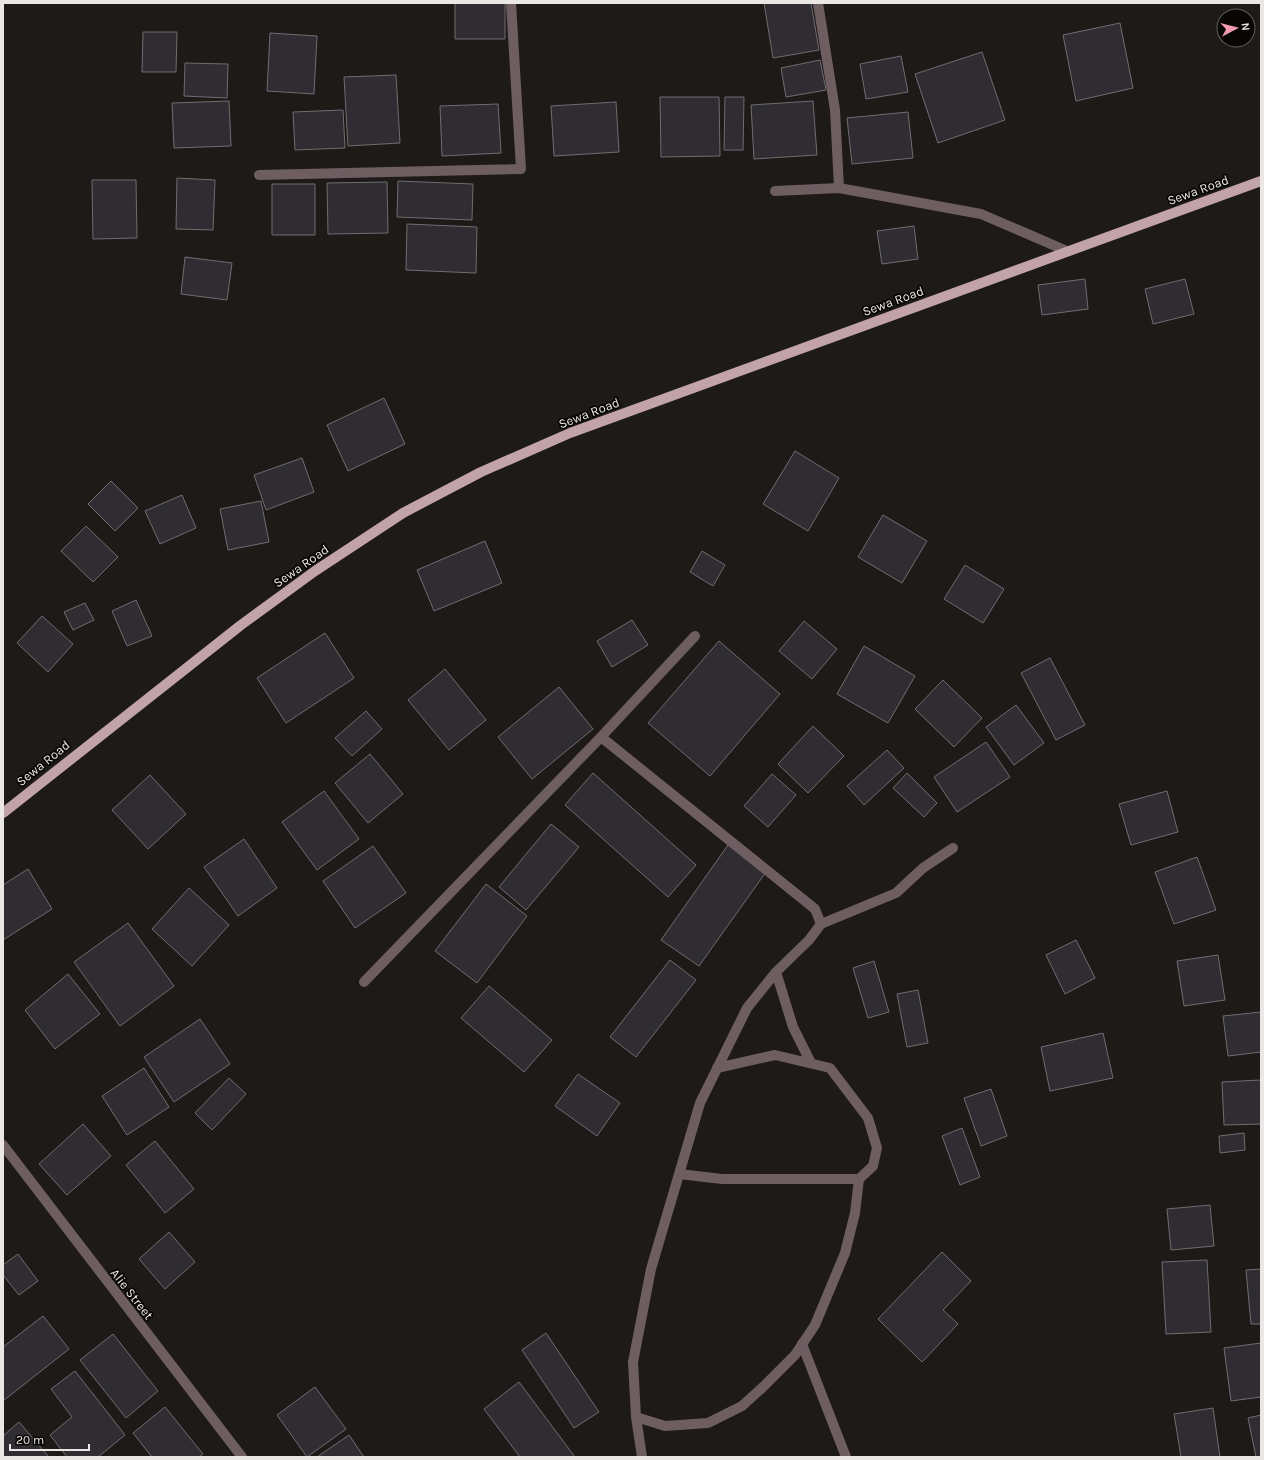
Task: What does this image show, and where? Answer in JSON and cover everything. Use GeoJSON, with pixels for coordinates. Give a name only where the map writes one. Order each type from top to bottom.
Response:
{"type":"FeatureCollection","features":[{"type":"Feature","properties":{"kind":"main road","name":"Sewa Road"},"geometry":{"type":"LineString","coordinates":[[3,813],[36,785],[241,625],[309,576],[404,513],[480,472],[570,433],[1261,181]]}},
{"type":"Feature","properties":{"kind":"street"},"geometry":{"type":"LineString","coordinates":[[259,175],[521,169],[511,3]]}},
{"type":"Feature","properties":{"kind":"street"},"geometry":{"type":"LineString","coordinates":[[818,3],[835,110],[839,188]]}},
{"type":"Feature","properties":{"kind":"street"},"geometry":{"type":"LineString","coordinates":[[775,191],[839,188],[981,214],[1067,251]]}},
{"type":"Feature","properties":{"kind":"street"},"geometry":{"type":"LineString","coordinates":[[364,982],[601,737],[695,636]]}},
{"type":"Feature","properties":{"kind":"street"},"geometry":{"type":"LineString","coordinates":[[601,737],[815,909],[821,924]]}},
{"type":"Feature","properties":{"kind":"street"},"geometry":{"type":"LineString","coordinates":[[642,1457],[636,1417],[633,1362],[651,1269],[700,1103],[747,1008],[776,972],[809,940],[821,924],[896,893],[923,868],[953,848]]}},
{"type":"Feature","properties":{"kind":"street"},"geometry":{"type":"LineString","coordinates":[[776,972],[793,1027],[811,1063]]}},
{"type":"Feature","properties":{"kind":"street"},"geometry":{"type":"LineString","coordinates":[[636,1417],[665,1426],[708,1423],[742,1406],[789,1361],[815,1325],[845,1253],[855,1213],[859,1179],[873,1166],[877,1148],[868,1118],[830,1068],[775,1055],[717,1068]]}},
{"type":"Feature","properties":{"kind":"street","name":"Alie Street"},"geometry":{"type":"LineString","coordinates":[[3,1146],[242,1457]]}},
{"type":"Feature","properties":{"kind":"street"},"geometry":{"type":"LineString","coordinates":[[679,1174],[722,1180],[859,1179]]}},
{"type":"Feature","properties":{"kind":"street"},"geometry":{"type":"LineString","coordinates":[[802,1344],[846,1457]]}},
{"type":"Feature","properties":{"kind":"building"},"geometry":{"type":"Polygon","coordinates":[[[455,3],[505,3],[505,39],[455,39],[455,3]]]}},
{"type":"Feature","properties":{"kind":"building"},"geometry":{"type":"Polygon","coordinates":[[[764,3],[811,3],[819,50],[773,58],[764,3]]]}},
{"type":"Feature","properties":{"kind":"building"},"geometry":{"type":"Polygon","coordinates":[[[1120,23],[1133,88],[1076,101],[1063,35],[1120,23]]]}},
{"type":"Feature","properties":{"kind":"building"},"geometry":{"type":"Polygon","coordinates":[[[143,32],[177,32],[176,72],[142,72],[143,32]]]}},
{"type":"Feature","properties":{"kind":"building"},"geometry":{"type":"Polygon","coordinates":[[[270,33],[317,36],[314,94],[267,91],[270,33]]]}},
{"type":"Feature","properties":{"kind":"building"},"geometry":{"type":"Polygon","coordinates":[[[982,52],[1005,120],[938,143],[915,74],[982,52]]]}},
{"type":"Feature","properties":{"kind":"building"},"geometry":{"type":"Polygon","coordinates":[[[901,56],[908,92],[866,99],[860,64],[901,56]]]}},
{"type":"Feature","properties":{"kind":"building"},"geometry":{"type":"Polygon","coordinates":[[[820,60],[826,90],[786,97],[781,68],[820,60]]]}},
{"type":"Feature","properties":{"kind":"building"},"geometry":{"type":"Polygon","coordinates":[[[185,63],[228,64],[227,98],[184,96],[185,63]]]}},
{"type":"Feature","properties":{"kind":"building"},"geometry":{"type":"Polygon","coordinates":[[[396,75],[400,143],[348,146],[344,77],[396,75]]]}},
{"type":"Feature","properties":{"kind":"building"},"geometry":{"type":"Polygon","coordinates":[[[660,97],[719,97],[720,156],[661,157],[660,97]]]}},
{"type":"Feature","properties":{"kind":"building"},"geometry":{"type":"Polygon","coordinates":[[[725,97],[744,97],[743,150],[724,150],[725,97]]]}},
{"type":"Feature","properties":{"kind":"building"},"geometry":{"type":"Polygon","coordinates":[[[229,101],[231,146],[174,148],[172,103],[229,101]]]}},
{"type":"Feature","properties":{"kind":"building"},"geometry":{"type":"Polygon","coordinates":[[[813,101],[817,155],[754,159],[751,105],[813,101]]]}},
{"type":"Feature","properties":{"kind":"building"},"geometry":{"type":"Polygon","coordinates":[[[616,102],[619,152],[554,156],[551,106],[616,102]]]}},
{"type":"Feature","properties":{"kind":"building"},"geometry":{"type":"Polygon","coordinates":[[[498,104],[501,153],[442,156],[440,106],[498,104]]]}},
{"type":"Feature","properties":{"kind":"building"},"geometry":{"type":"Polygon","coordinates":[[[343,110],[345,148],[295,150],[293,112],[343,110]]]}},
{"type":"Feature","properties":{"kind":"building"},"geometry":{"type":"Polygon","coordinates":[[[908,112],[913,158],[852,164],[847,118],[908,112]]]}},
{"type":"Feature","properties":{"kind":"building"},"geometry":{"type":"Polygon","coordinates":[[[177,178],[215,180],[213,230],[176,229],[177,178]]]}},
{"type":"Feature","properties":{"kind":"building"},"geometry":{"type":"Polygon","coordinates":[[[92,180],[136,180],[137,238],[93,239],[92,180]]]}},
{"type":"Feature","properties":{"kind":"building"},"geometry":{"type":"Polygon","coordinates":[[[398,181],[473,184],[472,220],[397,217],[398,181]]]}},
{"type":"Feature","properties":{"kind":"building"},"geometry":{"type":"Polygon","coordinates":[[[387,182],[388,233],[328,234],[327,183],[387,182]]]}},
{"type":"Feature","properties":{"kind":"building"},"geometry":{"type":"Polygon","coordinates":[[[272,184],[315,184],[315,235],[272,235],[272,184]]]}},
{"type":"Feature","properties":{"kind":"building"},"geometry":{"type":"Polygon","coordinates":[[[407,224],[477,227],[476,273],[406,270],[407,224]]]}},
{"type":"Feature","properties":{"kind":"building"},"geometry":{"type":"Polygon","coordinates":[[[914,226],[918,259],[882,264],[877,231],[914,226]]]}},
{"type":"Feature","properties":{"kind":"building"},"geometry":{"type":"Polygon","coordinates":[[[185,257],[232,263],[227,300],[181,294],[185,257]]]}},
{"type":"Feature","properties":{"kind":"building"},"geometry":{"type":"Polygon","coordinates":[[[1085,279],[1088,309],[1042,315],[1038,285],[1085,279]]]}},
{"type":"Feature","properties":{"kind":"building"},"geometry":{"type":"Polygon","coordinates":[[[1185,279],[1194,314],[1153,324],[1145,289],[1185,279]]]}},
{"type":"Feature","properties":{"kind":"building"},"geometry":{"type":"Polygon","coordinates":[[[384,398],[405,444],[348,471],[327,425],[384,398]]]}},
{"type":"Feature","properties":{"kind":"building"},"geometry":{"type":"Polygon","coordinates":[[[795,451],[839,478],[808,531],[763,504],[795,451]]]}},
{"type":"Feature","properties":{"kind":"building"},"geometry":{"type":"Polygon","coordinates":[[[302,458],[314,492],[266,510],[254,475],[302,458]]]}},
{"type":"Feature","properties":{"kind":"building"},"geometry":{"type":"Polygon","coordinates":[[[111,481],[138,508],[115,531],[88,504],[111,481]]]}},
{"type":"Feature","properties":{"kind":"building"},"geometry":{"type":"Polygon","coordinates":[[[182,495],[196,528],[160,544],[145,511],[182,495]]]}},
{"type":"Feature","properties":{"kind":"building"},"geometry":{"type":"Polygon","coordinates":[[[261,501],[269,542],[228,550],[220,509],[261,501]]]}},
{"type":"Feature","properties":{"kind":"building"},"geometry":{"type":"Polygon","coordinates":[[[883,515],[927,541],[902,583],[858,557],[883,515]]]}},
{"type":"Feature","properties":{"kind":"building"},"geometry":{"type":"Polygon","coordinates":[[[86,526],[118,557],[93,582],[61,551],[86,526]]]}},
{"type":"Feature","properties":{"kind":"building"},"geometry":{"type":"Polygon","coordinates":[[[485,541],[502,583],[434,611],[417,570],[485,541]]]}},
{"type":"Feature","properties":{"kind":"building"},"geometry":{"type":"Polygon","coordinates":[[[702,551],[725,565],[713,586],[690,572],[702,551]]]}},
{"type":"Feature","properties":{"kind":"building"},"geometry":{"type":"Polygon","coordinates":[[[965,565],[1004,589],[983,623],[944,599],[965,565]]]}},
{"type":"Feature","properties":{"kind":"building"},"geometry":{"type":"Polygon","coordinates":[[[136,600],[152,636],[127,646],[112,611],[136,600]]]}},
{"type":"Feature","properties":{"kind":"building"},"geometry":{"type":"Polygon","coordinates":[[[85,603],[94,620],[73,630],[64,612],[85,603]]]}},
{"type":"Feature","properties":{"kind":"building"},"geometry":{"type":"Polygon","coordinates":[[[42,616],[73,644],[48,672],[17,643],[42,616]]]}},
{"type":"Feature","properties":{"kind":"building"},"geometry":{"type":"Polygon","coordinates":[[[632,620],[648,645],[612,667],[597,641],[632,620]]]}},
{"type":"Feature","properties":{"kind":"building"},"geometry":{"type":"Polygon","coordinates":[[[804,621],[837,649],[812,679],[779,651],[804,621]]]}},
{"type":"Feature","properties":{"kind":"building"},"geometry":{"type":"Polygon","coordinates":[[[325,633],[354,678],[286,723],[257,678],[325,633]]]}},
{"type":"Feature","properties":{"kind":"building"},"geometry":{"type":"Polygon","coordinates":[[[719,641],[780,694],[710,776],[648,723],[719,641]]]}},
{"type":"Feature","properties":{"kind":"building"},"geometry":{"type":"Polygon","coordinates":[[[864,646],[915,676],[888,723],[837,694],[864,646]]]}},
{"type":"Feature","properties":{"kind":"building"},"geometry":{"type":"Polygon","coordinates":[[[1050,658],[1085,725],[1056,740],[1021,673],[1050,658]]]}},
{"type":"Feature","properties":{"kind":"building"},"geometry":{"type":"Polygon","coordinates":[[[445,669],[486,720],[449,750],[408,700],[445,669]]]}},
{"type":"Feature","properties":{"kind":"building"},"geometry":{"type":"Polygon","coordinates":[[[943,680],[982,718],[954,747],[915,709],[943,680]]]}},
{"type":"Feature","properties":{"kind":"building"},"geometry":{"type":"Polygon","coordinates":[[[559,687],[593,729],[532,779],[498,737],[559,687]]]}},
{"type":"Feature","properties":{"kind":"building"},"geometry":{"type":"Polygon","coordinates":[[[1016,705],[1044,743],[1014,765],[986,727],[1016,705]]]}},
{"type":"Feature","properties":{"kind":"building"},"geometry":{"type":"Polygon","coordinates":[[[366,711],[382,729],[352,756],[335,738],[366,711]]]}},
{"type":"Feature","properties":{"kind":"building"},"geometry":{"type":"Polygon","coordinates":[[[813,726],[844,756],[808,793],[778,764],[813,726]]]}},
{"type":"Feature","properties":{"kind":"building"},"geometry":{"type":"Polygon","coordinates":[[[986,742],[1010,777],[957,812],[934,777],[986,742]]]}},
{"type":"Feature","properties":{"kind":"building"},"geometry":{"type":"Polygon","coordinates":[[[887,750],[904,768],[864,805],[847,786],[887,750]]]}},
{"type":"Feature","properties":{"kind":"building"},"geometry":{"type":"Polygon","coordinates":[[[370,754],[403,794],[368,823],[335,783],[370,754]]]}},
{"type":"Feature","properties":{"kind":"building"},"geometry":{"type":"Polygon","coordinates":[[[593,773],[696,865],[668,897],[565,805],[593,773]]]}},
{"type":"Feature","properties":{"kind":"building"},"geometry":{"type":"Polygon","coordinates":[[[907,773],[937,803],[924,817],[893,788],[907,773]]]}},
{"type":"Feature","properties":{"kind":"building"},"geometry":{"type":"Polygon","coordinates":[[[772,774],[796,795],[768,827],[744,806],[772,774]]]}},
{"type":"Feature","properties":{"kind":"building"},"geometry":{"type":"Polygon","coordinates":[[[150,775],[186,814],[148,849],[112,810],[150,775]]]}},
{"type":"Feature","properties":{"kind":"building"},"geometry":{"type":"Polygon","coordinates":[[[324,791],[359,839],[317,870],[282,822],[324,791]]]}},
{"type":"Feature","properties":{"kind":"building"},"geometry":{"type":"Polygon","coordinates":[[[1167,791],[1178,832],[1131,845],[1119,804],[1167,791]]]}},
{"type":"Feature","properties":{"kind":"building"},"geometry":{"type":"Polygon","coordinates":[[[551,824],[579,847],[526,910],[499,887],[551,824]]]}},
{"type":"Feature","properties":{"kind":"building"},"geometry":{"type":"Polygon","coordinates":[[[244,839],[277,888],[238,916],[204,867],[244,839]]]}},
{"type":"Feature","properties":{"kind":"building"},"geometry":{"type":"Polygon","coordinates":[[[728,845],[766,872],[699,966],[661,940],[728,845]]]}},
{"type":"Feature","properties":{"kind":"building"},"geometry":{"type":"Polygon","coordinates":[[[373,846],[406,893],[355,928],[323,881],[373,846]]]}},
{"type":"Feature","properties":{"kind":"building"},"geometry":{"type":"Polygon","coordinates":[[[1197,857],[1216,910],[1174,924],[1155,872],[1197,857]]]}},
{"type":"Feature","properties":{"kind":"building"},"geometry":{"type":"Polygon","coordinates":[[[28,869],[52,909],[3,940],[3,885],[28,869]]]}},
{"type":"Feature","properties":{"kind":"building"},"geometry":{"type":"Polygon","coordinates":[[[486,884],[527,916],[477,983],[435,951],[486,884]]]}},
{"type":"Feature","properties":{"kind":"building"},"geometry":{"type":"Polygon","coordinates":[[[189,888],[229,925],[192,966],[152,929],[189,888]]]}},
{"type":"Feature","properties":{"kind":"building"},"geometry":{"type":"Polygon","coordinates":[[[128,923],[174,986],[120,1026],[74,962],[128,923]]]}},
{"type":"Feature","properties":{"kind":"building"},"geometry":{"type":"Polygon","coordinates":[[[1076,940],[1095,978],[1065,994],[1046,955],[1076,940]]]}},
{"type":"Feature","properties":{"kind":"building"},"geometry":{"type":"Polygon","coordinates":[[[1218,955],[1225,1000],[1184,1006],[1177,961],[1218,955]]]}},
{"type":"Feature","properties":{"kind":"building"},"geometry":{"type":"Polygon","coordinates":[[[670,960],[696,980],[636,1057],[610,1037],[670,960]]]}},
{"type":"Feature","properties":{"kind":"building"},"geometry":{"type":"Polygon","coordinates":[[[874,961],[889,1012],[868,1018],[853,968],[874,961]]]}},
{"type":"Feature","properties":{"kind":"building"},"geometry":{"type":"Polygon","coordinates":[[[68,974],[100,1014],[55,1049],[25,1010],[68,974]]]}},
{"type":"Feature","properties":{"kind":"building"},"geometry":{"type":"Polygon","coordinates":[[[489,986],[552,1040],[524,1072],[461,1018],[489,986]]]}},
{"type":"Feature","properties":{"kind":"building"},"geometry":{"type":"Polygon","coordinates":[[[918,990],[928,1043],[907,1047],[897,994],[918,990]]]}},
{"type":"Feature","properties":{"kind":"building"},"geometry":{"type":"Polygon","coordinates":[[[1261,1012],[1261,1052],[1228,1056],[1223,1016],[1261,1012]]]}},
{"type":"Feature","properties":{"kind":"building"},"geometry":{"type":"Polygon","coordinates":[[[200,1019],[230,1064],[174,1102],[144,1057],[200,1019]]]}},
{"type":"Feature","properties":{"kind":"building"},"geometry":{"type":"Polygon","coordinates":[[[1103,1033],[1113,1078],[1050,1091],[1041,1047],[1103,1033]]]}},
{"type":"Feature","properties":{"kind":"building"},"geometry":{"type":"Polygon","coordinates":[[[144,1068],[169,1107],[127,1135],[102,1096],[144,1068]]]}},
{"type":"Feature","properties":{"kind":"building"},"geometry":{"type":"Polygon","coordinates":[[[578,1074],[620,1103],[597,1136],[555,1106],[578,1074]]]}},
{"type":"Feature","properties":{"kind":"building"},"geometry":{"type":"Polygon","coordinates":[[[229,1078],[246,1094],[212,1130],[195,1113],[229,1078]]]}},
{"type":"Feature","properties":{"kind":"building"},"geometry":{"type":"Polygon","coordinates":[[[1261,1080],[1261,1124],[1224,1125],[1222,1082],[1261,1080]]]}},
{"type":"Feature","properties":{"kind":"building"},"geometry":{"type":"Polygon","coordinates":[[[991,1089],[1007,1136],[981,1146],[964,1098],[991,1089]]]}},
{"type":"Feature","properties":{"kind":"building"},"geometry":{"type":"Polygon","coordinates":[[[83,1124],[111,1156],[67,1195],[39,1164],[83,1124]]]}},
{"type":"Feature","properties":{"kind":"building"},"geometry":{"type":"Polygon","coordinates":[[[962,1128],[980,1177],[960,1185],[942,1136],[962,1128]]]}},
{"type":"Feature","properties":{"kind":"building"},"geometry":{"type":"Polygon","coordinates":[[[1244,1133],[1245,1150],[1220,1153],[1219,1136],[1244,1133]]]}},
{"type":"Feature","properties":{"kind":"building"},"geometry":{"type":"Polygon","coordinates":[[[155,1141],[194,1189],[165,1213],[126,1165],[155,1141]]]}},
{"type":"Feature","properties":{"kind":"building"},"geometry":{"type":"Polygon","coordinates":[[[1210,1205],[1214,1246],[1171,1250],[1167,1209],[1210,1205]]]}},
{"type":"Feature","properties":{"kind":"building"},"geometry":{"type":"Polygon","coordinates":[[[169,1232],[195,1262],[165,1289],[139,1259],[169,1232]]]}},
{"type":"Feature","properties":{"kind":"building"},"geometry":{"type":"Polygon","coordinates":[[[942,1252],[971,1281],[943,1310],[958,1324],[922,1362],[878,1319],[942,1252]]]}},
{"type":"Feature","properties":{"kind":"building"},"geometry":{"type":"Polygon","coordinates":[[[18,1254],[38,1281],[19,1295],[3,1275],[3,1265],[18,1254]]]}},
{"type":"Feature","properties":{"kind":"building"},"geometry":{"type":"Polygon","coordinates":[[[1207,1260],[1211,1332],[1166,1334],[1162,1262],[1207,1260]]]}},
{"type":"Feature","properties":{"kind":"building"},"geometry":{"type":"Polygon","coordinates":[[[1261,1269],[1261,1324],[1251,1324],[1246,1270],[1261,1269]]]}},
{"type":"Feature","properties":{"kind":"building"},"geometry":{"type":"Polygon","coordinates":[[[43,1316],[69,1349],[3,1401],[3,1347],[43,1316]]]}},
{"type":"Feature","properties":{"kind":"building"},"geometry":{"type":"Polygon","coordinates":[[[546,1333],[599,1412],[574,1428],[522,1350],[546,1333]]]}},
{"type":"Feature","properties":{"kind":"building"},"geometry":{"type":"Polygon","coordinates":[[[113,1334],[158,1391],[126,1418],[80,1360],[113,1334]]]}},
{"type":"Feature","properties":{"kind":"building"},"geometry":{"type":"Polygon","coordinates":[[[1261,1343],[1261,1397],[1231,1401],[1224,1348],[1261,1343]]]}},
{"type":"Feature","properties":{"kind":"building"},"geometry":{"type":"Polygon","coordinates":[[[75,1371],[125,1435],[98,1457],[67,1457],[50,1435],[72,1417],[51,1389],[75,1371]]]}},
{"type":"Feature","properties":{"kind":"building"},"geometry":{"type":"Polygon","coordinates":[[[519,1382],[575,1457],[520,1457],[484,1409],[519,1382]]]}},
{"type":"Feature","properties":{"kind":"building"},"geometry":{"type":"Polygon","coordinates":[[[315,1387],[346,1429],[307,1457],[277,1415],[315,1387]]]}},
{"type":"Feature","properties":{"kind":"building"},"geometry":{"type":"Polygon","coordinates":[[[165,1407],[203,1454],[199,1457],[152,1457],[133,1433],[165,1407]]]}},
{"type":"Feature","properties":{"kind":"building"},"geometry":{"type":"Polygon","coordinates":[[[1213,1408],[1220,1457],[1181,1457],[1174,1414],[1213,1408]]]}},
{"type":"Feature","properties":{"kind":"building"},"geometry":{"type":"Polygon","coordinates":[[[1261,1415],[1261,1457],[1256,1457],[1248,1418],[1261,1415]]]}},
{"type":"Feature","properties":{"kind":"building"},"geometry":{"type":"Polygon","coordinates":[[[19,1422],[49,1457],[3,1457],[3,1436],[19,1422]]]}},
{"type":"Feature","properties":{"kind":"building"},"geometry":{"type":"Polygon","coordinates":[[[349,1435],[364,1457],[317,1457],[349,1435]]]}}]}
